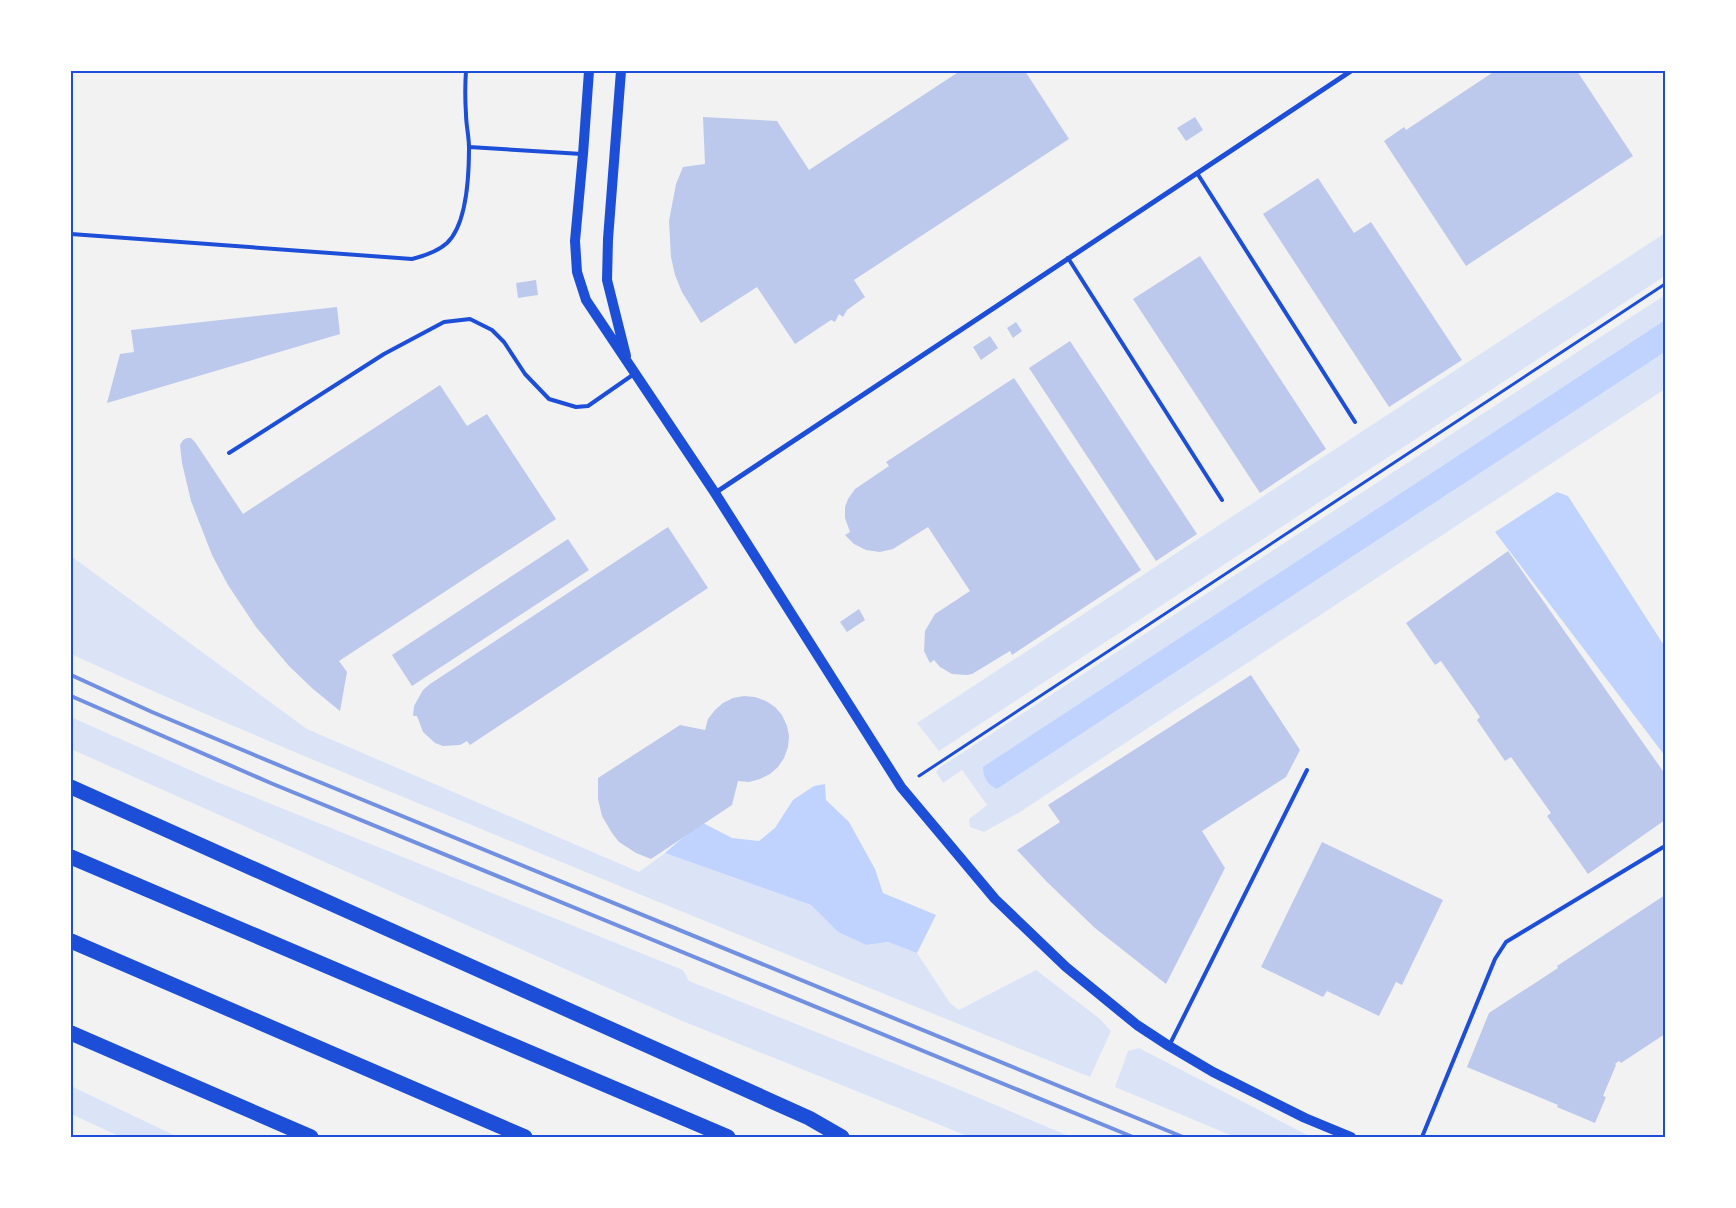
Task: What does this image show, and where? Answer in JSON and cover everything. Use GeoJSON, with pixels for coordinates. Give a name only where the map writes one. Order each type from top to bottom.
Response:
{"type":"FeatureCollection","features":[{"type":"Feature","properties":{"kind":"highway"},"geometry":{"type":"LineString","coordinates":[[71,786],[809,1118],[842,1137]]}},
{"type":"Feature","properties":{"kind":"highway"},"geometry":{"type":"LineString","coordinates":[[71,857],[728,1137]]}},
{"type":"Feature","properties":{"kind":"highway"},"geometry":{"type":"LineString","coordinates":[[71,941],[524,1137]]}},
{"type":"Feature","properties":{"kind":"highway"},"geometry":{"type":"LineString","coordinates":[[71,1033],[311,1137]]}},
{"type":"Feature","properties":{"kind":"main road"},"geometry":{"type":"LineString","coordinates":[[588,71],[575,242],[577,272],[586,300],[715,493],[901,787],[995,899],[1066,967],[1137,1025],[1213,1072],[1297,1114],[1351,1137]]}},
{"type":"Feature","properties":{"kind":"main road"},"geometry":{"type":"LineString","coordinates":[[622,71],[608,239],[607,280],[628,365]]}},
{"type":"Feature","properties":{"kind":"street"},"geometry":{"type":"LineString","coordinates":[[715,493],[1351,71]]}},
{"type":"Feature","properties":{"kind":"lane"},"geometry":{"type":"LineString","coordinates":[[71,234],[412,259],[422,257],[446,244],[459,226],[464,204],[469,147],[466,115],[466,71]]}},
{"type":"Feature","properties":{"kind":"lane"},"geometry":{"type":"LineString","coordinates":[[469,147],[583,154]]}},
{"type":"Feature","properties":{"kind":"lane"},"geometry":{"type":"LineString","coordinates":[[1197,173],[1355,422]]}},
{"type":"Feature","properties":{"kind":"lane"},"geometry":{"type":"LineString","coordinates":[[1068,258],[1222,500]]}},
{"type":"Feature","properties":{"kind":"lane"},"geometry":{"type":"LineString","coordinates":[[229,453],[384,354],[444,322],[470,319],[492,330],[504,342],[525,374],[549,399],[576,407],[588,406],[634,374]]}},
{"type":"Feature","properties":{"kind":"lane"},"geometry":{"type":"LineString","coordinates":[[1169,1046],[1307,770]]}},
{"type":"Feature","properties":{"kind":"lane"},"geometry":{"type":"LineString","coordinates":[[1422,1137],[1495,959],[1506,942],[1665,846]]}},
{"type":"Feature","properties":{"kind":"path"},"geometry":{"type":"LineString","coordinates":[[901,787],[1665,284]]}},
{"type":"Feature","properties":{"kind":"shaded area"},"geometry":{"type":"Polygon","coordinates":[[[1665,233],[1665,276],[939,751],[917,723],[1665,233]]]}},
{"type":"Feature","properties":{"kind":"shaded area"},"geometry":{"type":"Polygon","coordinates":[[[1665,295],[1665,320],[984,767],[986,780],[997,789],[1665,352],[1665,389],[1020,812],[984,832],[970,827],[969,819],[987,805],[962,770],[943,783],[936,772],[939,768],[1665,295]]]}},
{"type":"Feature","properties":{"kind":"shaded area"},"geometry":{"type":"Polygon","coordinates":[[[71,556],[307,729],[639,872],[665,853],[811,905],[838,932],[866,945],[888,942],[917,953],[950,1003],[959,1010],[1036,970],[1100,1019],[1111,1031],[1090,1077],[705,921],[221,721],[71,654],[71,556]]]}},
{"type":"Feature","properties":{"kind":"shaded area"},"geometry":{"type":"Polygon","coordinates":[[[71,717],[217,782],[683,970],[689,981],[948,1085],[1071,1137],[970,1137],[680,1020],[71,749],[71,717]]]}},
{"type":"Feature","properties":{"kind":"shaded area"},"geometry":{"type":"Polygon","coordinates":[[[1139,1048],[1311,1137],[1235,1137],[1115,1087],[1128,1051],[1139,1048]]]}},
{"type":"Feature","properties":{"kind":"shaded area"},"geometry":{"type":"Polygon","coordinates":[[[71,1086],[178,1137],[121,1137],[71,1114],[71,1086]]]}},
{"type":"Feature","properties":{"kind":"water"},"geometry":{"type":"Polygon","coordinates":[[[1665,320],[1665,352],[997,789],[986,780],[983,767],[1665,320]]]}},
{"type":"Feature","properties":{"kind":"water"},"geometry":{"type":"Polygon","coordinates":[[[1557,492],[1568,496],[1665,647],[1665,756],[1495,532],[1557,492]]]}},
{"type":"Feature","properties":{"kind":"water"},"geometry":{"type":"Polygon","coordinates":[[[825,784],[826,800],[849,822],[875,869],[883,893],[936,915],[917,953],[888,942],[866,945],[838,932],[811,905],[665,853],[701,822],[732,838],[759,841],[775,828],[793,800],[814,786],[825,784]]]}},
{"type":"Feature","properties":{"kind":"building"},"geometry":{"type":"Polygon","coordinates":[[[960,71],[1025,71],[1069,139],[854,280],[865,297],[847,310],[843,317],[839,314],[835,322],[831,320],[795,344],[757,287],[701,323],[682,292],[675,275],[671,257],[669,221],[676,184],[683,167],[705,164],[703,117],[777,121],[809,170],[960,71]]]}},
{"type":"Feature","properties":{"kind":"building"},"geometry":{"type":"Polygon","coordinates":[[[1495,71],[1577,71],[1633,156],[1466,266],[1384,141],[1404,127],[1406,130],[1495,71]]]}},
{"type":"Feature","properties":{"kind":"building"},"geometry":{"type":"Polygon","coordinates":[[[1195,117],[1203,130],[1186,141],[1177,128],[1195,117]]]}},
{"type":"Feature","properties":{"kind":"building"},"geometry":{"type":"Polygon","coordinates":[[[1318,178],[1354,233],[1371,222],[1462,360],[1389,407],[1263,214],[1318,178]]]}},
{"type":"Feature","properties":{"kind":"building"},"geometry":{"type":"Polygon","coordinates":[[[1200,256],[1326,449],[1260,493],[1133,299],[1200,256]]]}},
{"type":"Feature","properties":{"kind":"building"},"geometry":{"type":"Polygon","coordinates":[[[536,280],[538,295],[518,298],[516,283],[536,280]]]}},
{"type":"Feature","properties":{"kind":"building"},"geometry":{"type":"Polygon","coordinates":[[[337,307],[340,334],[107,403],[120,354],[134,352],[131,330],[337,307]]]}},
{"type":"Feature","properties":{"kind":"building"},"geometry":{"type":"Polygon","coordinates":[[[1016,322],[1022,331],[1013,338],[1007,328],[1016,322]]]}},
{"type":"Feature","properties":{"kind":"building"},"geometry":{"type":"Polygon","coordinates":[[[990,336],[998,348],[981,360],[973,347],[990,336]]]}},
{"type":"Feature","properties":{"kind":"building"},"geometry":{"type":"Polygon","coordinates":[[[1070,341],[1197,534],[1156,561],[1029,368],[1070,341]]]}},
{"type":"Feature","properties":{"kind":"building"},"geometry":{"type":"Polygon","coordinates":[[[1014,378],[1141,570],[1012,655],[1010,651],[972,674],[952,674],[940,667],[934,660],[930,663],[924,651],[925,631],[935,614],[970,591],[928,527],[893,549],[880,552],[866,550],[854,544],[845,535],[850,532],[845,518],[845,507],[855,489],[889,466],[886,462],[1014,378]]]}},
{"type":"Feature","properties":{"kind":"building"},"geometry":{"type":"Polygon","coordinates":[[[440,385],[467,426],[487,414],[556,519],[339,661],[347,672],[340,711],[289,666],[256,627],[228,585],[212,555],[191,501],[182,463],[180,445],[187,438],[191,438],[195,442],[243,514],[440,385]]]}},
{"type":"Feature","properties":{"kind":"building"},"geometry":{"type":"Polygon","coordinates":[[[668,527],[708,588],[470,745],[467,741],[460,745],[443,746],[435,743],[423,732],[417,716],[413,716],[414,706],[423,690],[430,684],[668,527]]]}},
{"type":"Feature","properties":{"kind":"building"},"geometry":{"type":"Polygon","coordinates":[[[568,539],[589,570],[412,686],[392,655],[568,539]]]}},
{"type":"Feature","properties":{"kind":"building"},"geometry":{"type":"Polygon","coordinates":[[[1508,551],[1665,774],[1665,820],[1588,874],[1547,816],[1551,813],[1511,757],[1505,761],[1477,720],[1480,717],[1441,661],[1435,665],[1406,623],[1508,551]]]}},
{"type":"Feature","properties":{"kind":"building"},"geometry":{"type":"Polygon","coordinates":[[[859,609],[865,620],[847,632],[840,622],[859,609]]]}},
{"type":"Feature","properties":{"kind":"building"},"geometry":{"type":"Polygon","coordinates":[[[1251,675],[1300,750],[1286,777],[1202,831],[1225,868],[1166,984],[1095,928],[1017,850],[1060,822],[1048,805],[1251,675]]]}},
{"type":"Feature","properties":{"kind":"building"},"geometry":{"type":"Polygon","coordinates":[[[744,696],[766,701],[782,715],[789,736],[788,747],[778,767],[760,779],[749,782],[738,781],[732,805],[651,859],[636,853],[619,842],[602,816],[598,799],[598,778],[680,725],[705,730],[708,719],[723,703],[733,698],[744,696]]]}},
{"type":"Feature","properties":{"kind":"building"},"geometry":{"type":"Polygon","coordinates":[[[1322,842],[1443,900],[1402,985],[1396,982],[1379,1016],[1327,991],[1323,997],[1261,967],[1322,842]]]}},
{"type":"Feature","properties":{"kind":"building"},"geometry":{"type":"Polygon","coordinates":[[[1665,895],[1665,1034],[1621,1063],[1619,1061],[1615,1064],[1603,1096],[1606,1097],[1595,1123],[1557,1107],[1558,1105],[1467,1067],[1489,1013],[1665,895]]]}},
{"type":"Feature","properties":{"kind":"railway"},"geometry":{"type":"LineString","coordinates":[[71,675],[152,712],[295,772],[1183,1137]]}},
{"type":"Feature","properties":{"kind":"railway"},"geometry":{"type":"LineString","coordinates":[[71,696],[273,784],[1133,1137]]}}]}
